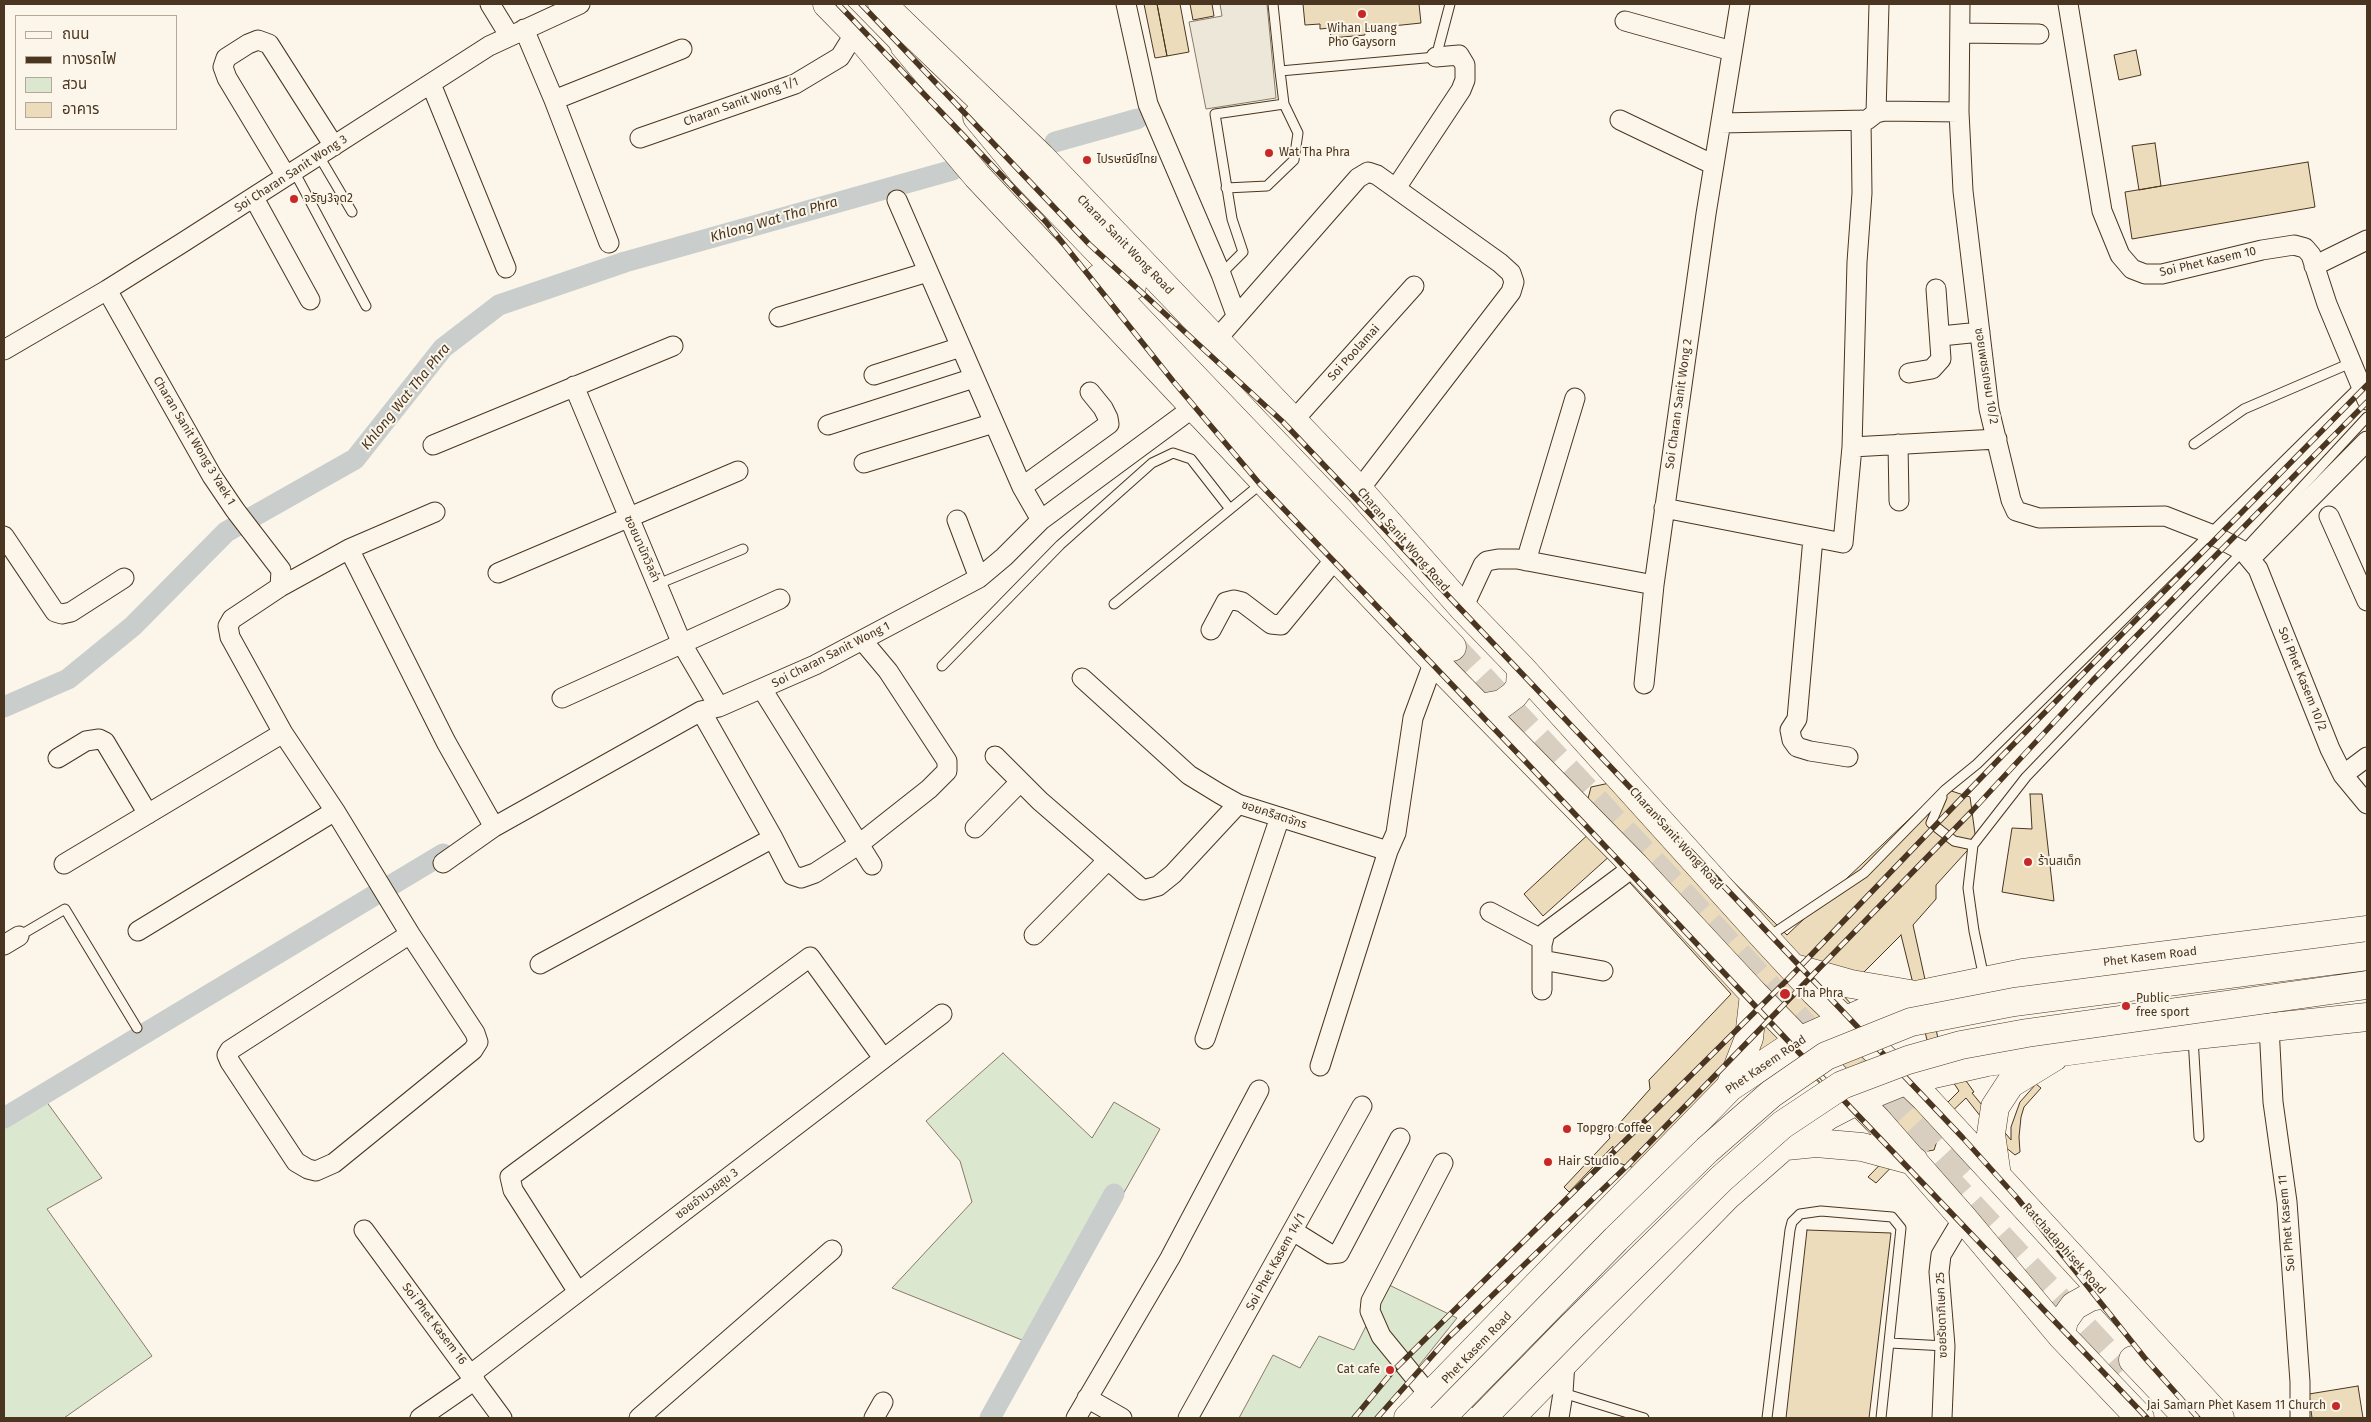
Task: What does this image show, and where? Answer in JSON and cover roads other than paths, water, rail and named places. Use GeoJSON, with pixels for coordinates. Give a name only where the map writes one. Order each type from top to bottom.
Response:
{"type":"FeatureCollection","features":[{"type":"Feature","properties":{"kind":"main road","name":"Charan Sanit Wong Road"},"geometry":{"type":"LineString","coordinates":[[827,4],[1012,186],[1451,650]]}},
{"type":"Feature","properties":{"kind":"main road","name":"Charan Sanit Wong Road"},"geometry":{"type":"LineString","coordinates":[[885,7],[1041,157],[1359,490],[1765,938],[1844,1020],[1907,1080]]}},
{"type":"Feature","properties":{"kind":"main road","name":"Charan Sanit Wong Road"},"geometry":{"type":"LineString","coordinates":[[885,7],[1024,174],[1451,650],[1480,708],[1636,866],[1754,994],[1858,1100]]}},
{"type":"Feature","properties":{"kind":"main road","name":"Charan Sanit Wong Road"},"geometry":{"type":"LineString","coordinates":[[860,38],[977,176],[1336,558],[1451,650]]}},
{"type":"Feature","properties":{"kind":"main road"},"geometry":{"type":"LineString","coordinates":[[1480,708],[1502,704],[1514,695],[1520,687],[1521,668]]}},
{"type":"Feature","properties":{"kind":"main road","name":"Phet Kasem Road"},"geometry":{"type":"LineString","coordinates":[[1435,1407],[1450,1377],[1730,1087],[1800,1041],[1871,1008],[1916,995],[2023,973],[2367,930]]}},
{"type":"Feature","properties":{"kind":"main road"},"geometry":{"type":"LineString","coordinates":[[2241,946],[2224,962],[2216,988],[2228,1013],[2259,1028]]}},
{"type":"Feature","properties":{"kind":"main road","name":"Phet Kasem Road"},"geometry":{"type":"LineString","coordinates":[[1408,1418],[1435,1407],[1616,1239],[1707,1150],[1771,1094],[1826,1056],[1911,1022],[2014,1002],[2367,956]]}},
{"type":"Feature","properties":{"kind":"main road"},"geometry":{"type":"LineString","coordinates":[[1794,968],[1851,984],[1916,995]]}},
{"type":"Feature","properties":{"kind":"main road"},"geometry":{"type":"LineString","coordinates":[[1482,1418],[1721,1179],[1782,1126],[1842,1086],[1908,1060],[1961,1045],[2027,1032],[2367,986]]}},
{"type":"Feature","properties":{"kind":"main road"},"geometry":{"type":"LineString","coordinates":[[1730,1087],[1749,1038],[1754,994]]}},
{"type":"Feature","properties":{"kind":"main road"},"geometry":{"type":"LineString","coordinates":[[1510,1418],[1727,1196],[1784,1146],[1829,1115],[1858,1100],[1907,1080],[1987,1062],[2064,1051],[2367,1017]]}},
{"type":"Feature","properties":{"kind":"main road"},"geometry":{"type":"LineString","coordinates":[[1997,1176],[1992,1134],[1996,1107],[2010,1084],[2064,1051]]}},
{"type":"Feature","properties":{"kind":"main road","name":"Ratchadaphisek Road"},"geometry":{"type":"LineString","coordinates":[[1907,1080],[2220,1418]]}},
{"type":"Feature","properties":{"kind":"main road"},"geometry":{"type":"LineString","coordinates":[[1858,1100],[1964,1218],[2123,1408],[2140,1418]]}},
{"type":"Feature","properties":{"kind":"main road"},"geometry":{"type":"LineString","coordinates":[[1784,1146],[1816,1143],[1855,1146],[1914,1161]]}},
{"type":"Feature","properties":{"kind":"main road"},"geometry":{"type":"LineString","coordinates":[[2061,1335],[2064,1320],[2074,1306],[2090,1297],[2105,1294]]}},
{"type":"Feature","properties":{"kind":"main road"},"geometry":{"type":"LineString","coordinates":[[2168,1418],[2128,1365],[2188,1418]]}},
{"type":"Feature","properties":{"kind":"main road"},"geometry":{"type":"LineString","coordinates":[[1450,1377],[1483,1370],[1496,1373],[1508,1388],[1510,1401],[1503,1418]]}},
{"type":"Feature","properties":{"kind":"street"},"geometry":{"type":"LineString","coordinates":[[490,4],[517,32],[554,100],[609,243]]}},
{"type":"Feature","properties":{"kind":"street","name":"Soi Charan Sanit Wong 3"},"geometry":{"type":"LineString","coordinates":[[5,346],[107,290],[431,84],[517,32],[580,4]]}},
{"type":"Feature","properties":{"kind":"street"},"geometry":{"type":"LineString","coordinates":[[1126,4],[1148,104],[1221,274],[1236,315]]}},
{"type":"Feature","properties":{"kind":"street","name":"Soi Charan Sanit Wong 2"},"geometry":{"type":"LineString","coordinates":[[1644,684],[1664,508],[1714,165],[1740,4]]}},
{"type":"Feature","properties":{"kind":"street"},"geometry":{"type":"LineString","coordinates":[[1664,508],[1843,543],[1852,446],[1856,262],[1879,4]]}},
{"type":"Feature","properties":{"kind":"street","name":"ซอยเพชรเกษม 10/2"},"geometry":{"type":"LineString","coordinates":[[1960,4],[1959,112],[1963,191],[1989,409],[2011,500],[2016,511],[2039,518],[2165,516],[2211,534],[2246,555]]}},
{"type":"Feature","properties":{"kind":"street","name":"Soi Phet Kasem 10"},"geometry":{"type":"LineString","coordinates":[[2068,4],[2102,211],[2120,255],[2132,269],[2145,274],[2162,274],[2262,250],[2294,245],[2304,248],[2311,255],[2327,304],[2365,388]]}},
{"type":"Feature","properties":{"kind":"street"},"geometry":{"type":"LineString","coordinates":[[1624,21],[1732,51]]}},
{"type":"Feature","properties":{"kind":"street"},"geometry":{"type":"LineString","coordinates":[[1960,34],[2039,34]]}},
{"type":"Feature","properties":{"kind":"street","name":"Charan Sanit Wong 1/1"},"geometry":{"type":"LineString","coordinates":[[640,138],[795,84],[840,57],[860,38]]}},
{"type":"Feature","properties":{"kind":"street"},"geometry":{"type":"LineString","coordinates":[[290,173],[227,78],[223,68],[226,58],[248,44],[258,40],[269,44],[326,151]]}},
{"type":"Feature","properties":{"kind":"street"},"geometry":{"type":"LineString","coordinates":[[554,100],[682,49]]}},
{"type":"Feature","properties":{"kind":"street"},"geometry":{"type":"LineString","coordinates":[[1396,188],[1461,90],[1465,65],[1460,55],[1436,57]]}},
{"type":"Feature","properties":{"kind":"street"},"geometry":{"type":"LineString","coordinates":[[431,84],[506,268]]}},
{"type":"Feature","properties":{"kind":"street"},"geometry":{"type":"LineString","coordinates":[[1721,123],[1869,116],[1884,111],[1959,112]]}},
{"type":"Feature","properties":{"kind":"street"},"geometry":{"type":"LineString","coordinates":[[1620,120],[1714,165]]}},
{"type":"Feature","properties":{"kind":"street"},"geometry":{"type":"LineString","coordinates":[[1216,340],[1358,178],[1368,172],[1377,175],[1396,188],[1500,263],[1511,273],[1514,282],[1511,292],[1359,490]]}},
{"type":"Feature","properties":{"kind":"street"},"geometry":{"type":"LineString","coordinates":[[254,198],[310,300]]}},
{"type":"Feature","properties":{"kind":"street"},"geometry":{"type":"LineString","coordinates":[[897,200],[1022,487],[1041,520]]}},
{"type":"Feature","properties":{"kind":"street"},"geometry":{"type":"LineString","coordinates":[[2314,266],[2367,240]]}},
{"type":"Feature","properties":{"kind":"street"},"geometry":{"type":"LineString","coordinates":[[779,317],[928,272]]}},
{"type":"Feature","properties":{"kind":"street","name":"Soi Poolamai"},"geometry":{"type":"LineString","coordinates":[[1293,421],[1414,286]]}},
{"type":"Feature","properties":{"kind":"street"},"geometry":{"type":"LineString","coordinates":[[1909,373],[1928,370],[1936,366],[1941,359],[1941,336],[1936,289]]}},
{"type":"Feature","properties":{"kind":"street","name":"Charan Sanit Wong 3 Yaek 1"},"geometry":{"type":"LineString","coordinates":[[107,290],[212,476],[235,510],[281,570],[280,587]]}},
{"type":"Feature","properties":{"kind":"street"},"geometry":{"type":"LineString","coordinates":[[1941,336],[1980,332]]}},
{"type":"Feature","properties":{"kind":"street"},"geometry":{"type":"LineString","coordinates":[[433,445],[673,346]]}},
{"type":"Feature","properties":{"kind":"street"},"geometry":{"type":"LineString","coordinates":[[874,375],[961,347]]}},
{"type":"Feature","properties":{"kind":"street"},"geometry":{"type":"LineString","coordinates":[[828,425],[974,378]]}},
{"type":"Feature","properties":{"kind":"street","name":"ซอยนานักวิลล่า"},"geometry":{"type":"LineString","coordinates":[[574,386],[710,709],[792,875],[801,878],[815,873],[858,845],[943,777],[948,766],[947,760],[888,671],[862,640]]}},
{"type":"Feature","properties":{"kind":"street"},"geometry":{"type":"LineString","coordinates":[[1022,487],[1109,424],[1108,418],[1090,392]]}},
{"type":"Feature","properties":{"kind":"street"},"geometry":{"type":"LineString","coordinates":[[1526,561],[1575,398]]}},
{"type":"Feature","properties":{"kind":"street","name":"Soi Charan Sanit Wong 1"},"geometry":{"type":"LineString","coordinates":[[443,863],[494,827],[710,709],[762,689],[862,640],[979,578],[1004,557],[1041,520],[1194,407]]}},
{"type":"Feature","properties":{"kind":"street"},"geometry":{"type":"LineString","coordinates":[[864,464],[994,423]]}},
{"type":"Feature","properties":{"kind":"street"},"geometry":{"type":"LineString","coordinates":[[1852,446],[1997,439]]}},
{"type":"Feature","properties":{"kind":"street"},"geometry":{"type":"LineString","coordinates":[[2246,555],[2367,441]]}},
{"type":"Feature","properties":{"kind":"street"},"geometry":{"type":"LineString","coordinates":[[1898,444],[1899,501]]}},
{"type":"Feature","properties":{"kind":"street"},"geometry":{"type":"LineString","coordinates":[[498,573],[738,471]]}},
{"type":"Feature","properties":{"kind":"street"},"geometry":{"type":"LineString","coordinates":[[410,934],[230,1050],[227,1054],[230,1062],[296,1162],[308,1169],[316,1171],[334,1163],[473,1050],[478,1042],[475,1033],[410,934],[335,811],[283,733],[230,637],[228,626],[232,619],[280,587],[348,548],[435,512]]}},
{"type":"Feature","properties":{"kind":"street"},"geometry":{"type":"LineString","coordinates":[[2329,516],[2367,601]]}},
{"type":"Feature","properties":{"kind":"street"},"geometry":{"type":"LineString","coordinates":[[957,520],[979,578]]}},
{"type":"Feature","properties":{"kind":"street"},"geometry":{"type":"LineString","coordinates":[[4,536],[55,612],[70,612],[124,578]]}},
{"type":"Feature","properties":{"kind":"street"},"geometry":{"type":"LineString","coordinates":[[1813,538],[1797,719],[1790,730],[1792,740],[1797,747],[1848,757]]}},
{"type":"Feature","properties":{"kind":"street"},"geometry":{"type":"LineString","coordinates":[[348,548],[446,742],[494,827]]}},
{"type":"Feature","properties":{"kind":"street","name":"Soi Phet Kasem 10/2"},"geometry":{"type":"LineString","coordinates":[[2246,555],[2258,569],[2330,749],[2344,775],[2367,804]]}},
{"type":"Feature","properties":{"kind":"street"},"geometry":{"type":"LineString","coordinates":[[1211,630],[1226,602],[1234,600],[1242,602],[1271,624],[1281,625],[1336,558]]}},
{"type":"Feature","properties":{"kind":"street"},"geometry":{"type":"LineString","coordinates":[[1464,608],[1483,565],[1487,561],[1516,559],[1654,585]]}},
{"type":"Feature","properties":{"kind":"street"},"geometry":{"type":"LineString","coordinates":[[562,698],[780,600]]}},
{"type":"Feature","properties":{"kind":"street"},"geometry":{"type":"LineString","coordinates":[[1320,1066],[1388,851],[1396,833],[1413,718],[1451,650]]}},
{"type":"Feature","properties":{"kind":"street","name":"ซอยคริสตจักร"},"geometry":{"type":"LineString","coordinates":[[1082,678],[1189,775],[1238,804],[1388,851]]}},
{"type":"Feature","properties":{"kind":"street"},"geometry":{"type":"LineString","coordinates":[[762,689],[872,865]]}},
{"type":"Feature","properties":{"kind":"street"},"geometry":{"type":"LineString","coordinates":[[64,864],[283,733]]}},
{"type":"Feature","properties":{"kind":"street"},"geometry":{"type":"LineString","coordinates":[[58,758],[86,741],[99,739],[105,742],[148,814]]}},
{"type":"Feature","properties":{"kind":"street"},"geometry":{"type":"LineString","coordinates":[[995,756],[1020,782],[1143,890],[1158,886],[1173,874],[1238,804]]}},
{"type":"Feature","properties":{"kind":"street"},"geometry":{"type":"LineString","coordinates":[[2344,775],[2367,757]]}},
{"type":"Feature","properties":{"kind":"street"},"geometry":{"type":"LineString","coordinates":[[975,828],[1020,782]]}},
{"type":"Feature","properties":{"kind":"street"},"geometry":{"type":"LineString","coordinates":[[138,931],[335,811]]}},
{"type":"Feature","properties":{"kind":"street"},"geometry":{"type":"LineString","coordinates":[[1205,1039],[1280,817]]}},
{"type":"Feature","properties":{"kind":"street"},"geometry":{"type":"LineString","coordinates":[[540,964],[773,838]]}},
{"type":"Feature","properties":{"kind":"street"},"geometry":{"type":"LineString","coordinates":[[1034,936],[1108,860]]}},
{"type":"Feature","properties":{"kind":"street"},"geometry":{"type":"LineString","coordinates":[[1542,990],[1543,940],[1545,933],[1636,866]]}},
{"type":"Feature","properties":{"kind":"street"},"geometry":{"type":"LineString","coordinates":[[1490,912],[1543,940]]}},
{"type":"Feature","properties":{"kind":"street"},"geometry":{"type":"LineString","coordinates":[[578,1292],[513,1190],[510,1177],[810,957],[883,1058]]}},
{"type":"Feature","properties":{"kind":"street"},"geometry":{"type":"LineString","coordinates":[[1542,960],[1603,971]]}},
{"type":"Feature","properties":{"kind":"street","name":"ซอยอำนวยสุข 3"},"geometry":{"type":"LineString","coordinates":[[420,1418],[578,1292],[942,1014]]}},
{"type":"Feature","properties":{"kind":"street","name":"Soi Phet Kasem 11"},"geometry":{"type":"LineString","coordinates":[[2259,1028],[2273,1102],[2287,1202],[2300,1382],[2300,1418]]}},
{"type":"Feature","properties":{"kind":"street"},"geometry":{"type":"LineString","coordinates":[[1076,1418],[1170,1258],[1260,1090]]}},
{"type":"Feature","properties":{"kind":"street","name":"Soi Phet Kasem 14/1"},"geometry":{"type":"LineString","coordinates":[[1188,1418],[1362,1106]]}},
{"type":"Feature","properties":{"kind":"street"},"geometry":{"type":"LineString","coordinates":[[1294,1231],[1330,1254],[1339,1253],[1400,1138]]}},
{"type":"Feature","properties":{"kind":"street"},"geometry":{"type":"LineString","coordinates":[[1435,1407],[1381,1336],[1370,1311],[1371,1301],[1443,1163]]}},
{"type":"Feature","properties":{"kind":"street","name":"ซอยรัชดาภิเษก 25"},"geometry":{"type":"LineString","coordinates":[[1942,1418],[1945,1346],[1939,1272],[1941,1255],[1964,1218]]}},
{"type":"Feature","properties":{"kind":"street","name":"Soi Phet Kasem 16"},"geometry":{"type":"LineString","coordinates":[[364,1230],[502,1418]]}},
{"type":"Feature","properties":{"kind":"street"},"geometry":{"type":"LineString","coordinates":[[639,1418],[832,1250]]}},
{"type":"Feature","properties":{"kind":"street"},"geometry":{"type":"LineString","coordinates":[[1559,1418],[1564,1393],[1565,1362]]}},
{"type":"Feature","properties":{"kind":"street"},"geometry":{"type":"LineString","coordinates":[[1087,1398],[1122,1418]]}},
{"type":"Feature","properties":{"kind":"lane"},"geometry":{"type":"LineString","coordinates":[[1226,188],[1267,186],[1294,160],[1298,133],[1284,104],[1273,4]]}},
{"type":"Feature","properties":{"kind":"lane"},"geometry":{"type":"LineString","coordinates":[[1280,71],[1436,57],[1450,4]]}},
{"type":"Feature","properties":{"kind":"lane"},"geometry":{"type":"LineString","coordinates":[[1221,274],[1243,252],[1232,219],[1215,114],[1284,104]]}},
{"type":"Feature","properties":{"kind":"lane"},"geometry":{"type":"LineString","coordinates":[[326,151],[352,212]]}},
{"type":"Feature","properties":{"kind":"lane"},"geometry":{"type":"LineString","coordinates":[[290,173],[366,306]]}},
{"type":"Feature","properties":{"kind":"lane"},"geometry":{"type":"LineString","coordinates":[[2194,444],[2244,409],[2352,362]]}},
{"type":"Feature","properties":{"kind":"lane"},"geometry":{"type":"LineString","coordinates":[[1765,938],[1864,874],[1945,790],[1977,764],[2211,534],[2365,388]]}},
{"type":"Feature","properties":{"kind":"lane"},"geometry":{"type":"LineString","coordinates":[[1984,981],[1968,888],[1973,845],[2026,777],[2246,555],[2367,416]]}},
{"type":"Feature","properties":{"kind":"lane"},"geometry":{"type":"LineString","coordinates":[[942,666],[1060,545],[1152,463],[1173,453],[1191,459],[1230,509]]}},
{"type":"Feature","properties":{"kind":"lane"},"geometry":{"type":"LineString","coordinates":[[1114,604],[1264,481]]}},
{"type":"Feature","properties":{"kind":"lane"},"geometry":{"type":"LineString","coordinates":[[658,584],[743,549]]}},
{"type":"Feature","properties":{"kind":"lane"},"geometry":{"type":"LineString","coordinates":[[1945,790],[1931,823],[1954,841],[1973,845]]}},
{"type":"Feature","properties":{"kind":"lane"},"geometry":{"type":"LineString","coordinates":[[11,940],[65,909],[137,1028]]}},
{"type":"Feature","properties":{"kind":"lane"},"geometry":{"type":"LineString","coordinates":[[2193,1036],[2199,1137]]}},
{"type":"Feature","properties":{"kind":"lane"},"geometry":{"type":"LineString","coordinates":[[1768,1418],[1792,1222],[1800,1214],[1822,1210],[1892,1218],[1898,1222],[1901,1230],[1881,1418]]}},
{"type":"Feature","properties":{"kind":"lane"},"geometry":{"type":"LineString","coordinates":[[1890,1343],[1945,1346]]}},
{"type":"Feature","properties":{"kind":"lane"},"geometry":{"type":"LineString","coordinates":[[1564,1393],[1627,1416],[1644,1418]]}},
{"type":"Feature","properties":{"kind":"waterway","name":"Khlong Wat Tha Phra"},"geometry":{"type":"LineString","coordinates":[[1055,142],[1137,119]]}},
{"type":"Feature","properties":{"kind":"waterway","name":"Khlong Wat Tha Phra"},"geometry":{"type":"LineString","coordinates":[[4,707],[68,679],[133,626],[226,532],[355,459],[443,348],[499,305],[625,262],[953,170]]}},
{"type":"Feature","properties":{"kind":"waterway"},"geometry":{"type":"LineString","coordinates":[[4,1118],[443,854]]}},
{"type":"Feature","properties":{"kind":"waterway"},"geometry":{"type":"LineString","coordinates":[[990,1418],[1114,1194]]}},
{"type":"Feature","properties":{"kind":"tunnel"},"geometry":{"type":"LineString","coordinates":[[1452,647],[1816,1039]]}},
{"type":"Feature","properties":{"kind":"tunnel"},"geometry":{"type":"LineString","coordinates":[[1830,1032],[1969,1182]]}},
{"type":"Feature","properties":{"kind":"tunnel"},"geometry":{"type":"LineString","coordinates":[[1942,1175],[2123,1370]]}},
{"type":"Feature","properties":{"kind":"railway"},"geometry":{"type":"LineString","coordinates":[[838,4],[1046,222],[1173,381],[1259,483],[2147,1418]]}},
{"type":"Feature","properties":{"kind":"railway"},"geometry":{"type":"LineString","coordinates":[[861,4],[1089,244],[1283,422],[1963,1138],[2018,1199],[2144,1357],[2198,1418]]}},
{"type":"Feature","properties":{"kind":"railway"},"geometry":{"type":"LineString","coordinates":[[1354,1418],[1393,1371],[1789,978],[2002,756],[2367,385]]}},
{"type":"Feature","properties":{"kind":"railway"},"geometry":{"type":"LineString","coordinates":[[1377,1418],[1448,1338],[1627,1166],[1972,811],[2093,680],[2367,402]]}},
{"type":"Feature","properties":{"kind":"place","name":"Wihan Luang Pho Gaysorn"},"geometry":{"type":"Point","coordinates":[1362,14]}},
{"type":"Feature","properties":{"kind":"place","name":"Wat Tha Phra"},"geometry":{"type":"Point","coordinates":[1269,153]}},
{"type":"Feature","properties":{"kind":"place","name":"ไปรษณีย์ไทย"},"geometry":{"type":"Point","coordinates":[1087,160]}},
{"type":"Feature","properties":{"kind":"place","name":"จรัญ3จุด2"},"geometry":{"type":"Point","coordinates":[294,199]}},
{"type":"Feature","properties":{"kind":"place","name":"ร้านสเต็ก"},"geometry":{"type":"Point","coordinates":[2028,862]}},
{"type":"Feature","properties":{"kind":"place","name":"Tha Phra"},"geometry":{"type":"Point","coordinates":[1785,994]}},
{"type":"Feature","properties":{"kind":"place","name":"Public free sport"},"geometry":{"type":"Point","coordinates":[2126,1006]}},
{"type":"Feature","properties":{"kind":"place","name":"Topgro Coffee"},"geometry":{"type":"Point","coordinates":[1567,1129]}},
{"type":"Feature","properties":{"kind":"place","name":"Hair Studio"},"geometry":{"type":"Point","coordinates":[1548,1162]}},
{"type":"Feature","properties":{"kind":"place","name":"Cat cafe"},"geometry":{"type":"Point","coordinates":[1390,1370]}},
{"type":"Feature","properties":{"kind":"place","name":"Jai Samarn Phet Kasem 11 Church"},"geometry":{"type":"Point","coordinates":[2336,1406]}}]}
